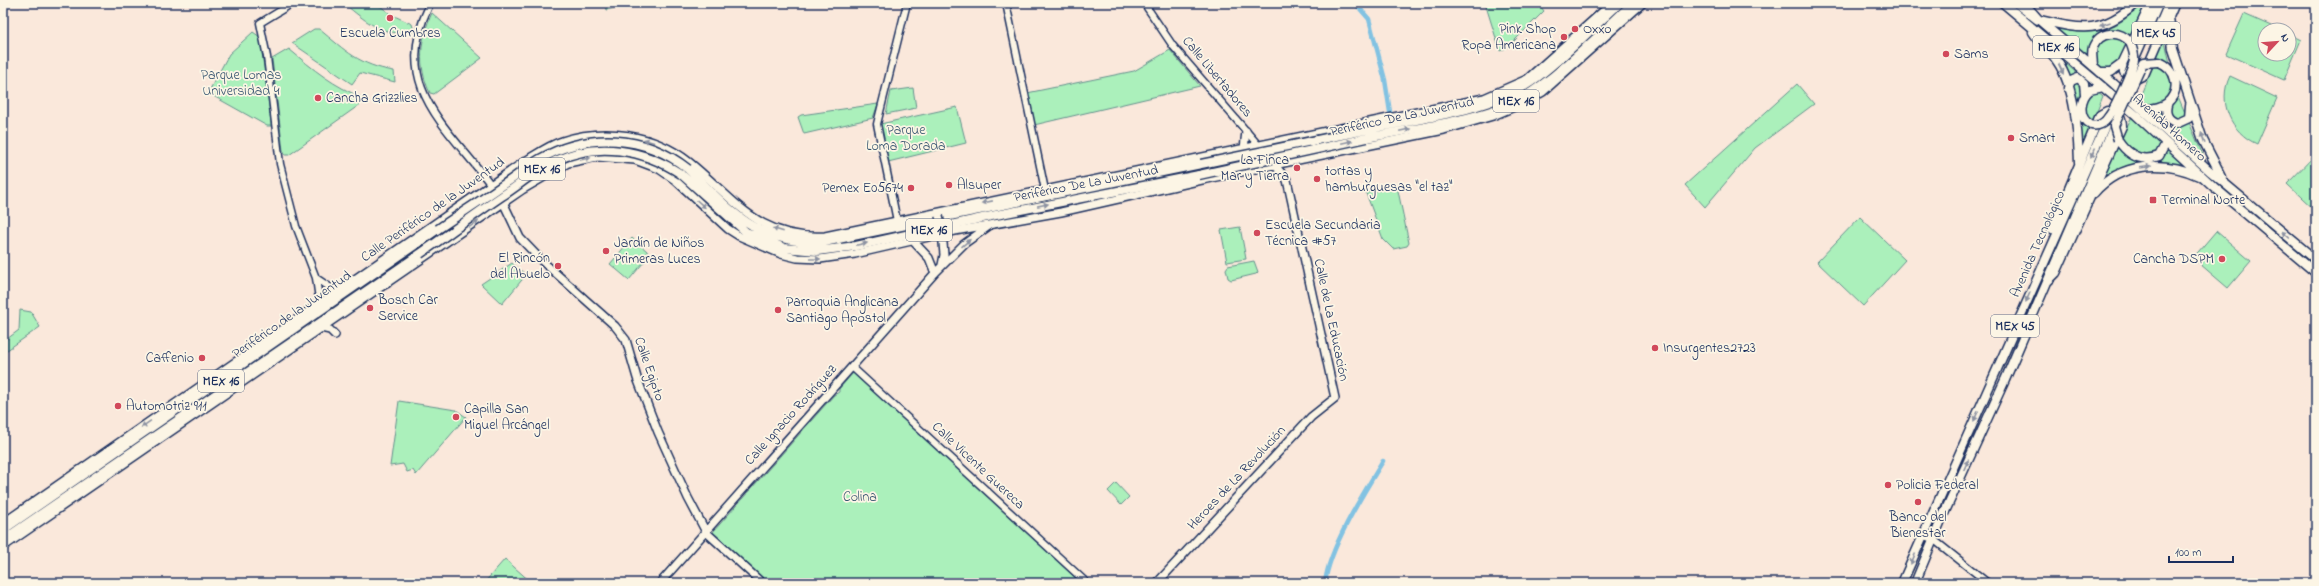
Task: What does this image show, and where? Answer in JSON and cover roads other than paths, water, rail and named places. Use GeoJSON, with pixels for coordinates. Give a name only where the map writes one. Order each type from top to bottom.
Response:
{"type":"FeatureCollection","features":[{"type":"Feature","properties":{"kind":"main road","name":"Calle Periférico de la Juventud"},"geometry":{"type":"LineString","coordinates":[[340,294],[380,262],[491,185],[561,141],[598,134],[628,136],[653,142],[682,158],[742,211],[771,228],[801,236],[825,236],[938,214],[1044,190],[1281,142],[1484,98],[1527,79],[1612,3]]}},
{"type":"Feature","properties":{"kind":"main road","name":"Periférico De La Juventud"},"geometry":{"type":"LineString","coordinates":[[420,254],[530,176],[554,161],[570,155],[607,149],[630,151],[664,163],[681,174],[746,232],[784,248],[798,251],[817,251],[856,246],[1003,213],[1115,193],[1199,175],[1366,134],[1472,107],[1508,94],[1531,82],[1620,3]]}},
{"type":"Feature","properties":{"kind":"main road","name":"Periférico De La Juventud"},"geometry":{"type":"LineString","coordinates":[[438,229],[540,159],[572,145],[593,140],[629,141],[665,154],[688,169],[751,225],[784,240],[819,243],[852,237],[1117,180],[1478,114],[1505,106],[1534,90],[1633,3]]}},
{"type":"Feature","properties":{"kind":"main road"},"geometry":{"type":"LineString","coordinates":[[3,547],[522,190],[568,163],[597,157],[614,157],[635,160],[659,170],[674,180],[728,228],[759,246],[797,258],[820,259],[855,254],[942,233],[1061,212],[1252,169],[1423,134],[1493,116],[1536,96],[1568,70],[1643,3]]}},
{"type":"Feature","properties":{"kind":"main road","name":"Avenida Homero"},"geometry":{"type":"LineString","coordinates":[[2003,3],[2103,87],[2139,112],[2316,260]]}},
{"type":"Feature","properties":{"kind":"main road","name":"Avenida Homero"},"geometry":{"type":"LineString","coordinates":[[2015,3],[2033,18],[2039,20]]}},
{"type":"Feature","properties":{"kind":"main road","name":"Avenida Homero"},"geometry":{"type":"LineString","coordinates":[[2024,3],[2039,20],[2100,72],[2139,112],[2166,143],[2204,178],[2316,273]]}},
{"type":"Feature","properties":{"kind":"main road"},"geometry":{"type":"LineString","coordinates":[[2039,20],[2076,27],[2094,27],[2109,23],[2137,3]]}},
{"type":"Feature","properties":{"kind":"main road"},"geometry":{"type":"LineString","coordinates":[[2100,72],[2111,72],[2122,64],[2151,3]]}},
{"type":"Feature","properties":{"kind":"main road","name":"Avenida Tecnológico"},"geometry":{"type":"LineString","coordinates":[[1902,583],[2159,3]]}},
{"type":"Feature","properties":{"kind":"main road","name":"Avenida Tecnológico"},"geometry":{"type":"LineString","coordinates":[[1915,583],[2045,284],[2118,126],[2169,3]]}},
{"type":"Feature","properties":{"kind":"main road"},"geometry":{"type":"LineString","coordinates":[[2122,64],[2123,69],[2127,74],[2138,78],[2143,77],[2175,3]]}},
{"type":"Feature","properties":{"kind":"main road"},"geometry":{"type":"LineString","coordinates":[[2169,17],[2171,40],[2209,155],[2227,185]]}},
{"type":"Feature","properties":{"kind":"main road"},"geometry":{"type":"LineString","coordinates":[[2030,26],[2040,42],[2057,61],[2068,88],[2077,127],[2080,166]]}},
{"type":"Feature","properties":{"kind":"main road"},"geometry":{"type":"LineString","coordinates":[[2093,66],[2093,48],[2101,38],[2110,34],[2118,34],[2130,42],[2134,60]]}},
{"type":"Feature","properties":{"kind":"main road"},"geometry":{"type":"LineString","coordinates":[[1568,70],[1580,51]]}},
{"type":"Feature","properties":{"kind":"main road"},"geometry":{"type":"LineString","coordinates":[[2143,63],[2159,62],[2169,67],[2175,78],[2175,92],[2168,102],[2166,111],[2168,117],[2174,122],[2184,121],[2189,118],[2191,112],[2188,93]]}},
{"type":"Feature","properties":{"kind":"main road"},"geometry":{"type":"LineString","coordinates":[[2068,88],[2071,81],[2080,79],[2084,83],[2085,94],[2082,101],[2082,114],[2088,123],[2091,125],[2100,124],[2109,117]]}},
{"type":"Feature","properties":{"kind":"main road"},"geometry":{"type":"LineString","coordinates":[[2085,94],[2094,88],[2103,87]]}},
{"type":"Feature","properties":{"kind":"main road"},"geometry":{"type":"LineString","coordinates":[[2118,126],[2139,112],[2159,107],[2168,102]]}},
{"type":"Feature","properties":{"kind":"main road"},"geometry":{"type":"LineString","coordinates":[[1449,106],[1472,107]]}},
{"type":"Feature","properties":{"kind":"main road"},"geometry":{"type":"LineString","coordinates":[[2035,280],[2034,273],[2036,267],[2103,113],[2107,111],[2116,113],[2121,119],[2089,198],[2056,273],[2045,284]]}},
{"type":"Feature","properties":{"kind":"main road"},"geometry":{"type":"LineString","coordinates":[[2118,126],[2118,140],[2133,156],[2145,158],[2159,156],[2166,143]]}},
{"type":"Feature","properties":{"kind":"main road"},"geometry":{"type":"LineString","coordinates":[[1246,131],[1246,149],[1253,159],[1252,169]]}},
{"type":"Feature","properties":{"kind":"main road"},"geometry":{"type":"LineString","coordinates":[[1281,142],[1280,153],[1288,162]]}},
{"type":"Feature","properties":{"kind":"main road","name":"Calle Libertadores"},"geometry":{"type":"LineString","coordinates":[[1259,146],[1275,165]]}},
{"type":"Feature","properties":{"kind":"main road"},"geometry":{"type":"LineString","coordinates":[[1285,176],[1288,162]]}},
{"type":"Feature","properties":{"kind":"main road","name":"Calle de La Educación"},"geometry":{"type":"LineString","coordinates":[[1275,165],[1285,176],[1334,392]]}},
{"type":"Feature","properties":{"kind":"main road"},"geometry":{"type":"LineString","coordinates":[[2089,198],[2110,178],[2134,168],[2165,166],[2204,178]]}},
{"type":"Feature","properties":{"kind":"main road"},"geometry":{"type":"LineString","coordinates":[[511,172],[515,184],[522,190]]}},
{"type":"Feature","properties":{"kind":"main road"},"geometry":{"type":"LineString","coordinates":[[1086,182],[1117,180]]}},
{"type":"Feature","properties":{"kind":"main road"},"geometry":{"type":"LineString","coordinates":[[491,185],[504,203]]}},
{"type":"Feature","properties":{"kind":"main road"},"geometry":{"type":"LineString","coordinates":[[480,193],[488,199],[492,206],[492,212]]}},
{"type":"Feature","properties":{"kind":"main road"},"geometry":{"type":"LineString","coordinates":[[1115,193],[1141,193]]}},
{"type":"Feature","properties":{"kind":"main road"},"geometry":{"type":"LineString","coordinates":[[2232,202],[2240,195]]}},
{"type":"Feature","properties":{"kind":"main road","name":"Calle Egipto"},"geometry":{"type":"LineString","coordinates":[[504,203],[520,238],[542,261],[616,326],[624,336],[637,378],[658,432],[688,498],[706,532],[762,583]]}},
{"type":"Feature","properties":{"kind":"main road"},"geometry":{"type":"LineString","coordinates":[[938,214],[942,233],[944,255],[942,266]]}},
{"type":"Feature","properties":{"kind":"main road","name":"Calle Ignacio Rodríguez"},"geometry":{"type":"LineString","coordinates":[[660,583],[935,273],[972,237],[993,224]]}},
{"type":"Feature","properties":{"kind":"main road","name":"Periférico de la Juventud"},"geometry":{"type":"LineString","coordinates":[[3,530],[320,307],[438,229]]}},
{"type":"Feature","properties":{"kind":"main road"},"geometry":{"type":"LineString","coordinates":[[913,241],[929,258],[935,273]]}},
{"type":"Feature","properties":{"kind":"main road","name":"Periférico de la Juventud"},"geometry":{"type":"LineString","coordinates":[[3,540],[420,254]]}},
{"type":"Feature","properties":{"kind":"main road"},"geometry":{"type":"LineString","coordinates":[[363,280],[380,262]]}},
{"type":"Feature","properties":{"kind":"main road"},"geometry":{"type":"LineString","coordinates":[[349,302],[387,284]]}},
{"type":"Feature","properties":{"kind":"main road"},"geometry":{"type":"LineString","coordinates":[[3,523],[320,307]]}},
{"type":"Feature","properties":{"kind":"main road"},"geometry":{"type":"LineString","coordinates":[[321,328],[330,330],[335,335]]}},
{"type":"Feature","properties":{"kind":"main road","name":"Heroes de La Revolución"},"geometry":{"type":"LineString","coordinates":[[1157,583],[1311,417],[1335,398],[1334,392]]}},
{"type":"Feature","properties":{"kind":"street"},"geometry":{"type":"LineString","coordinates":[[293,3],[260,23],[267,57],[280,164],[296,226],[316,278],[320,307]]}},
{"type":"Feature","properties":{"kind":"street"},"geometry":{"type":"LineString","coordinates":[[897,221],[877,124],[907,3]]}},
{"type":"Feature","properties":{"kind":"street"},"geometry":{"type":"LineString","coordinates":[[1006,3],[1044,190]]}},
{"type":"Feature","properties":{"kind":"street","name":"Calle Libertadores"},"geometry":{"type":"LineString","coordinates":[[1144,3],[1173,46],[1259,146]]}},
{"type":"Feature","properties":{"kind":"street"},"geometry":{"type":"LineString","coordinates":[[428,4],[420,25],[416,53],[416,68],[421,87],[427,102],[445,128],[465,150],[491,185]]}},
{"type":"Feature","properties":{"kind":"street"},"geometry":{"type":"LineString","coordinates":[[316,278],[340,294]]}},
{"type":"Feature","properties":{"kind":"street","name":"Calle Vicente Guereca"},"geometry":{"type":"LineString","coordinates":[[852,366],[1087,583]]}},
{"type":"Feature","properties":{"kind":"street"},"geometry":{"type":"LineString","coordinates":[[1923,536],[1933,539],[1988,583]]}},
{"type":"Feature","properties":{"kind":"waterway"},"geometry":{"type":"LineString","coordinates":[[1355,3],[1369,19],[1385,80],[1390,112]]}},
{"type":"Feature","properties":{"kind":"waterway"},"geometry":{"type":"LineString","coordinates":[[1325,583],[1333,554],[1348,520],[1383,461]]}},
{"type":"Feature","properties":{"kind":"place","name":"Escuela Cumbres"},"geometry":{"type":"Point","coordinates":[390,18]}},
{"type":"Feature","properties":{"kind":"place","name":"Oxxo"},"geometry":{"type":"Point","coordinates":[1575,29]}},
{"type":"Feature","properties":{"kind":"place","name":"Pink Shop Ropa Americana"},"geometry":{"type":"Point","coordinates":[1564,37]}},
{"type":"Feature","properties":{"kind":"place","name":"Sams"},"geometry":{"type":"Point","coordinates":[1946,54]}},
{"type":"Feature","properties":{"kind":"place","name":"Cancha Grizzlies"},"geometry":{"type":"Point","coordinates":[318,98]}},
{"type":"Feature","properties":{"kind":"place","name":"Smart"},"geometry":{"type":"Point","coordinates":[2011,138]}},
{"type":"Feature","properties":{"kind":"place","name":"La Finca Mar y Tierra"},"geometry":{"type":"Point","coordinates":[1297,168]}},
{"type":"Feature","properties":{"kind":"place","name":"tortas y hamburguesas \"el taz\""},"geometry":{"type":"Point","coordinates":[1317,179]}},
{"type":"Feature","properties":{"kind":"place","name":"Alsuper"},"geometry":{"type":"Point","coordinates":[949,185]}},
{"type":"Feature","properties":{"kind":"place","name":"Pemex E05674"},"geometry":{"type":"Point","coordinates":[911,188]}},
{"type":"Feature","properties":{"kind":"place","name":"Terminal Norte"},"geometry":{"type":"Point","coordinates":[2153,200]}},
{"type":"Feature","properties":{"kind":"place","name":"Escuela Secundaria Técnica #57"},"geometry":{"type":"Point","coordinates":[1257,233]}},
{"type":"Feature","properties":{"kind":"place","name":"Jardín de Niños Primeras Luces"},"geometry":{"type":"Point","coordinates":[606,251]}},
{"type":"Feature","properties":{"kind":"place","name":"Cancha DSPM"},"geometry":{"type":"Point","coordinates":[2222,259]}},
{"type":"Feature","properties":{"kind":"place","name":"El Rincón del Abuelo"},"geometry":{"type":"Point","coordinates":[558,266]}},
{"type":"Feature","properties":{"kind":"place","name":"Bosch Car Service"},"geometry":{"type":"Point","coordinates":[370,308]}},
{"type":"Feature","properties":{"kind":"place","name":"Parroquia Anglicana Santiago Apostol"},"geometry":{"type":"Point","coordinates":[778,310]}},
{"type":"Feature","properties":{"kind":"place","name":"Insurgentes2723"},"geometry":{"type":"Point","coordinates":[1655,348]}},
{"type":"Feature","properties":{"kind":"place","name":"Caffenio"},"geometry":{"type":"Point","coordinates":[202,358]}},
{"type":"Feature","properties":{"kind":"place","name":"Automotriz 911"},"geometry":{"type":"Point","coordinates":[118,406]}},
{"type":"Feature","properties":{"kind":"place","name":"Capilla San Miguel Arcángel"},"geometry":{"type":"Point","coordinates":[456,417]}},
{"type":"Feature","properties":{"kind":"place","name":"Policia Federal"},"geometry":{"type":"Point","coordinates":[1888,485]}},
{"type":"Feature","properties":{"kind":"place","name":"Banco del Bienestar"},"geometry":{"type":"Point","coordinates":[1918,502]}},
{"type":"Feature","properties":{"kind":"park label","name":"Parque Lomas Universidad 4"},"geometry":{"type":"Point","coordinates":[241,84]}},
{"type":"Feature","properties":{"kind":"park label","name":"Parque Loma Dorada"},"geometry":{"type":"Point","coordinates":[906,138]}},
{"type":"Feature","properties":{"kind":"park label","name":"Colina"},"geometry":{"type":"Point","coordinates":[860,497]}}]}
